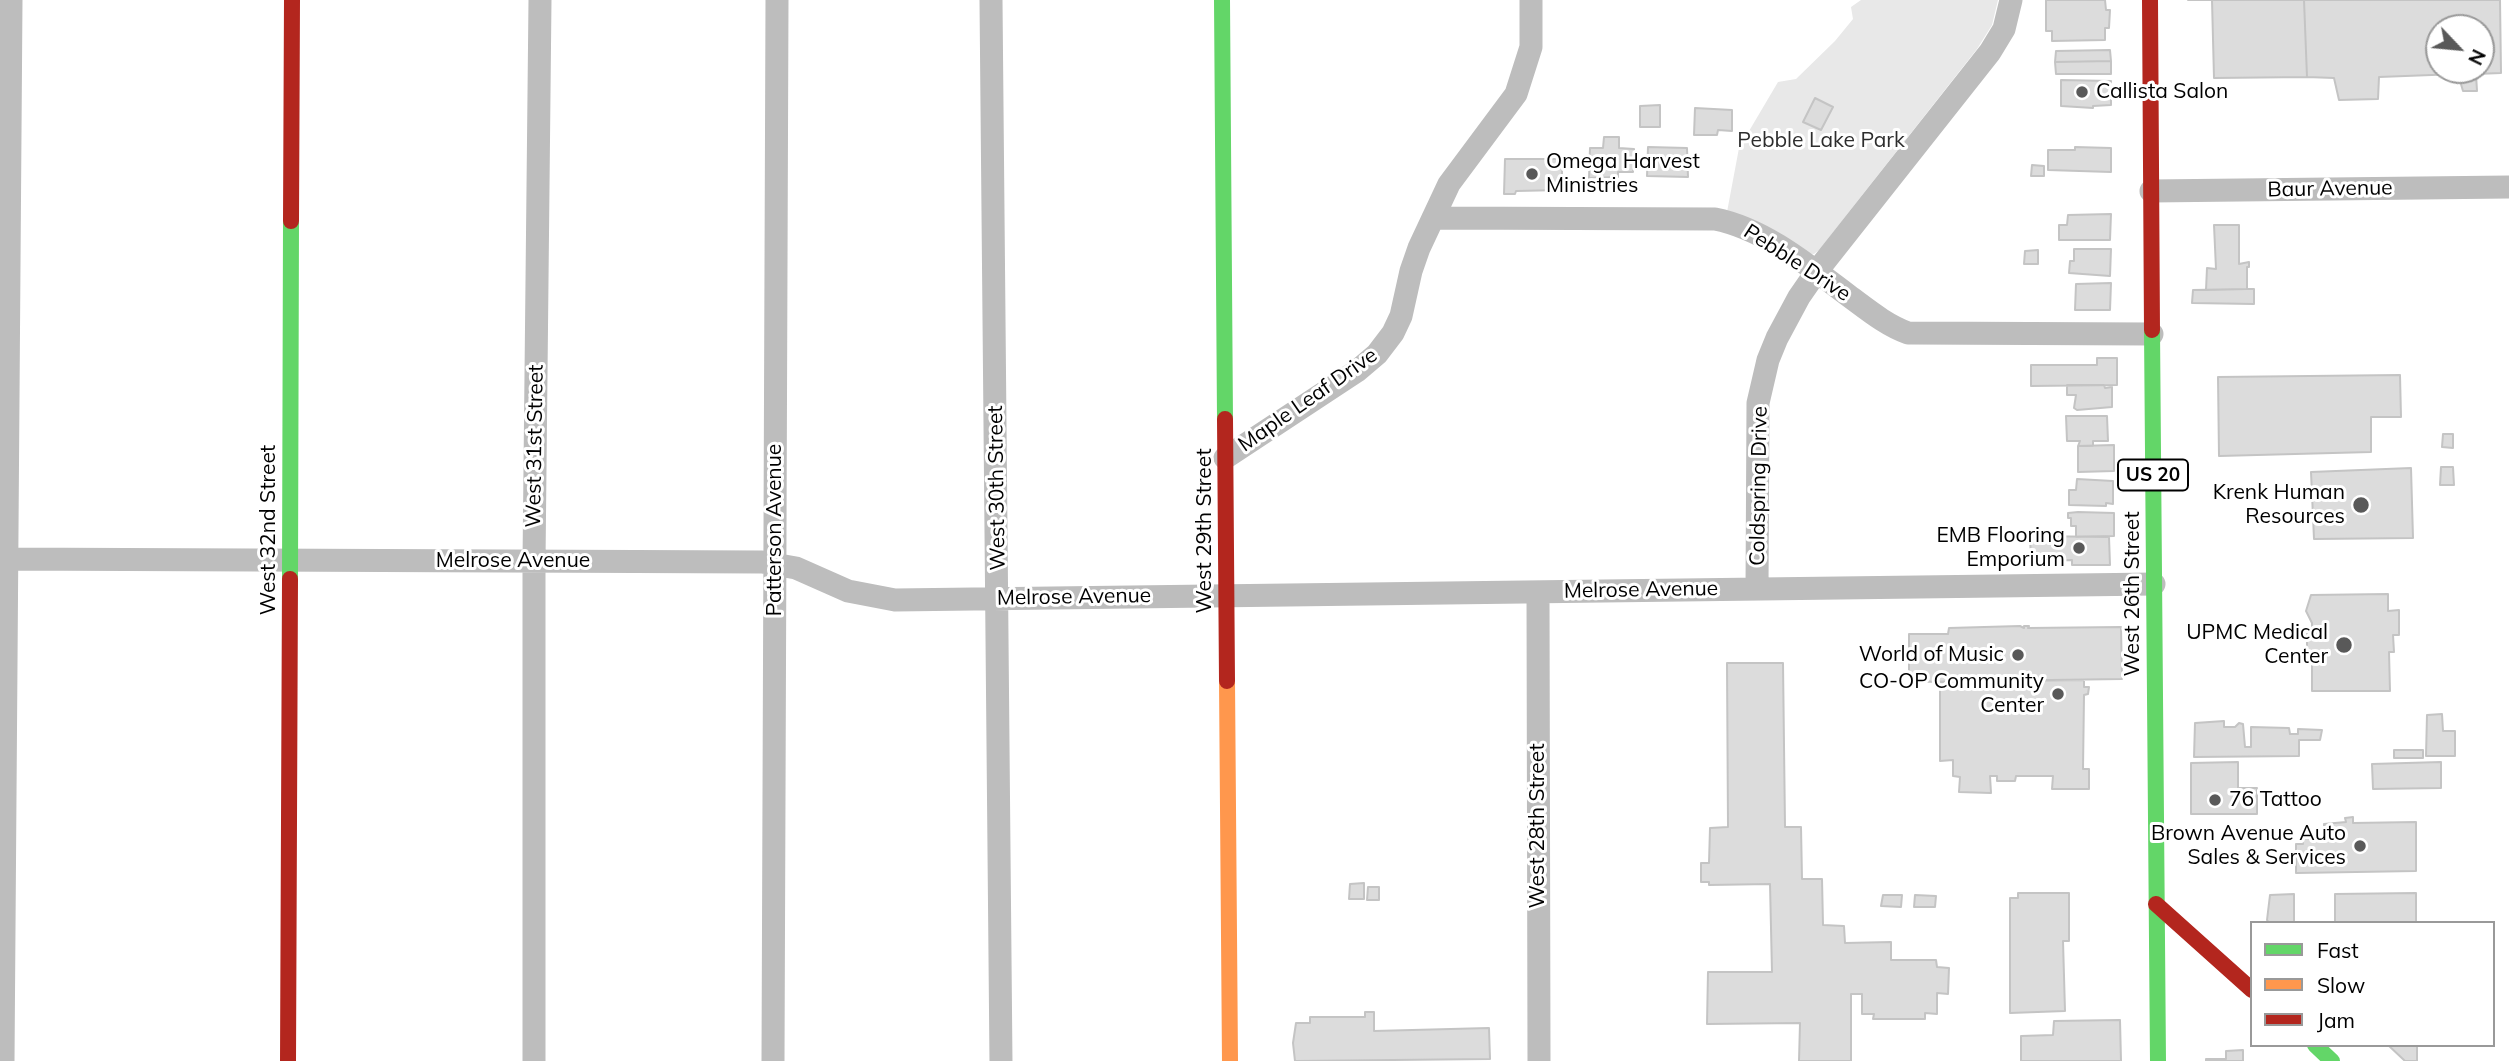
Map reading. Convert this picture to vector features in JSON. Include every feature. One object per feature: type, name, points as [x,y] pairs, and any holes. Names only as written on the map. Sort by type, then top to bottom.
[{"type":"street","points":[[3,1061],[3,559],[11,0]]},
{"type":"street","name":"West 32nd Street","points":[[288,1061],[292,0]]},
{"type":"street","name":"West 31st Street","points":[[534,1061],[534,561],[540,0]]},
{"type":"street","name":"Patterson Avenue","points":[[773,1061],[777,0]]},
{"type":"street","name":"West 30th Street","points":[[991,0],[1001,1061]]},
{"type":"street","name":"West 29th Street","points":[[1222,0],[1230,1061]]},
{"type":"street","name":"Maple Leaf Drive","points":[[1225,458],[1357,371],[1387,343],[1398,324],[1411,271],[1449,184],[1516,94],[1531,47],[1531,0]]},
{"type":"street","name":"Coldspring Drive","points":[[1758,589],[1758,403],[1768,360],[1777,338],[1792,308],[1817,271],[1990,52],[2004,29],[2011,0]]},
{"type":"street","name":"West 26th Street","points":[[2150,0],[2158,1061]]},
{"type":"street","name":"Baur Avenue","points":[[2151,191],[2509,187]]},
{"type":"street","name":"Pebble Drive","points":[[1433,218],[1715,219],[1755,233],[1817,271],[1886,323],[1908,333],[2152,334]]},
{"type":"street","name":"Melrose Avenue","points":[[3,559],[775,563],[796,568],[848,591],[879,598],[2154,584]]},
{"type":"street","name":"West 28th Street","points":[[1538,592],[1539,1061]]},
{"type":"street","points":[[2156,904],[2250,988]]},
{"type":"street","points":[[2317,1047],[2332,1061]]},
{"type":"green space","name":"Pebble Lake Park","points":[[1861,0],[1998,0],[1992,25],[1977,49],[1819,250],[1814,254],[1804,253],[1727,212],[1739,148],[1778,82],[1796,79],[1835,41],[1853,19],[1851,7]]},
{"type":"building","points":[[2046,0],[2105,0],[2106,10],[2110,10],[2105,40],[2052,41],[2052,31],[2046,31]]},
{"type":"building","points":[[2212,0],[2304,0],[2307,77],[2214,78]]},
{"type":"building","points":[[2304,0],[2500,0],[2501,73],[2495,73],[2495,14],[2425,14],[2425,75],[2379,77],[2378,99],[2339,100],[2334,78],[2307,77]]},
{"type":"building","points":[[2110,50],[2111,61],[2055,62],[2056,51]]},
{"type":"building","points":[[2111,61],[2111,74],[2056,74],[2055,62]]},
{"type":"building","points":[[2061,80],[2111,81],[2111,105],[2093,108],[2061,106]]},
{"type":"building","points":[[2461,84],[2477,84],[2477,91],[2463,91]]},
{"type":"building","points":[[1815,98],[1833,107],[1821,130],[1803,122]]},
{"type":"building","points":[[1660,105],[1660,127],[1640,127],[1640,106]]},
{"type":"building","points":[[1695,108],[1732,110],[1732,131],[1718,130],[1717,135],[1694,135]]},
{"type":"building","points":[[1604,137],[1619,137],[1619,148],[1634,149],[1633,172],[1618,172],[1618,177],[1589,178],[1590,148],[1603,148]]},
{"type":"building","points":[[1648,147],[1687,148],[1688,177],[1647,176]]},
{"type":"building","points":[[2075,147],[2111,148],[2111,172],[2048,170],[2048,150],[2075,150]]},
{"type":"building","points":[[1505,159],[1562,159],[1562,190],[1516,191],[1515,194],[1504,194]]},
{"type":"building","points":[[2032,165],[2044,166],[2044,176],[2031,176]]},
{"type":"building","points":[[2111,214],[2110,240],[2059,240],[2059,225],[2067,225],[2068,215]]},
{"type":"building","points":[[2214,225],[2239,225],[2239,264],[2249,262],[2247,289],[2206,290],[2207,268],[2216,269]]},
{"type":"building","points":[[2074,249],[2111,249],[2110,276],[2069,273],[2070,261],[2074,261]]},
{"type":"building","points":[[2038,250],[2038,264],[2024,264],[2025,251]]},
{"type":"building","points":[[2111,283],[2110,310],[2075,310],[2076,284]]},
{"type":"building","points":[[2254,289],[2254,304],[2192,303],[2193,290]]},
{"type":"building","points":[[2097,358],[2117,358],[2117,385],[2031,386],[2031,365],[2097,365]]},
{"type":"building","points":[[2400,375],[2401,417],[2371,417],[2371,452],[2219,456],[2218,377]]},
{"type":"building","points":[[2067,385],[2112,387],[2112,407],[2077,410],[2074,408],[2076,395],[2067,395]]},
{"type":"building","points":[[2066,416],[2107,416],[2108,441],[2093,441],[2093,446],[2078,446],[2080,441],[2067,441]]},
{"type":"building","points":[[2443,434],[2453,434],[2453,448],[2442,447]]},
{"type":"building","points":[[2114,445],[2114,471],[2078,472],[2078,446]]},
{"type":"building","points":[[2441,467],[2453,467],[2454,485],[2440,485]]},
{"type":"building","points":[[2411,468],[2413,538],[2314,539],[2311,472]]},
{"type":"building","points":[[2077,479],[2113,481],[2113,504],[2069,505],[2069,490],[2076,490]]},
{"type":"building","points":[[2068,513],[2114,513],[2114,536],[2076,537],[2076,526],[2071,526]]},
{"type":"building","points":[[2030,536],[2109,537],[2110,565],[2072,565],[2072,560],[2031,561]]},
{"type":"building","points":[[2388,594],[2388,611],[2399,610],[2399,635],[2393,635],[2394,652],[2389,652],[2390,691],[2312,691],[2312,655],[2307,654],[2307,634],[2312,635],[2312,623],[2306,611],[2311,595]]},
{"type":"building","points":[[2121,627],[2122,679],[1909,682],[1909,634],[1948,634],[1949,628]]},
{"type":"building","points":[[1727,663],[1783,663],[1785,827],[1801,827],[1802,879],[1822,879],[1823,925],[1844,926],[1845,943],[1891,942],[1891,960],[1936,960],[1937,967],[1949,968],[1948,994],[1937,993],[1937,1014],[1925,1013],[1925,1019],[1873,1019],[1874,1014],[1862,1014],[1862,994],[1851,994],[1851,1061],[1799,1061],[1800,1023],[1707,1024],[1708,972],[1772,972],[1770,884],[1709,885],[1709,882],[1701,882],[1701,863],[1709,863],[1710,828],[1728,827]]},
{"type":"building","points":[[2084,680],[2084,687],[2089,687],[2088,694],[2084,695],[2083,769],[2089,769],[2089,789],[2052,789],[2053,776],[2016,776],[2015,781],[1997,781],[1997,776],[1990,776],[1991,793],[1959,792],[1960,777],[1953,776],[1953,760],[1940,761],[1940,682]]},
{"type":"building","points":[[2442,714],[2443,731],[2455,731],[2455,756],[2426,756],[2427,715]]},
{"type":"building","points":[[2224,721],[2224,727],[2243,724],[2245,747],[2251,747],[2251,727],[2289,728],[2290,734],[2298,734],[2298,729],[2322,730],[2320,740],[2299,740],[2299,756],[2194,757],[2195,723]]},
{"type":"building","points":[[2394,750],[2423,750],[2423,758],[2394,758]]},
{"type":"building","points":[[2238,762],[2238,788],[2257,788],[2257,814],[2191,814],[2191,763]]},
{"type":"building","points":[[2441,762],[2441,788],[2373,789],[2372,764]]},
{"type":"building","points":[[2353,817],[2353,823],[2416,822],[2416,871],[2296,873],[2296,844],[2303,844],[2303,839],[2324,839],[2324,824],[2346,822],[2345,818]]},
{"type":"building","points":[[1364,883],[1364,899],[1349,899],[1350,884]]},
{"type":"building","points":[[1368,887],[1379,887],[1379,900],[1367,900]]},
{"type":"building","points":[[2018,893],[2069,893],[2069,941],[2063,941],[2065,1011],[2010,1013],[2010,898],[2018,898]]},
{"type":"building","points":[[2416,893],[2416,921],[2335,921],[2335,894]]},
{"type":"building","points":[[2294,894],[2294,921],[2268,921],[2270,895]]},
{"type":"building","points":[[1883,895],[1902,895],[1901,907],[1881,906]]},
{"type":"building","points":[[1915,895],[1936,896],[1935,907],[1914,907]]},
{"type":"building","points":[[1365,1012],[1374,1012],[1374,1031],[1489,1028],[1490,1059],[1295,1061],[1293,1043],[1296,1023],[1310,1023],[1310,1017],[1365,1017]]},
{"type":"building","points":[[2120,1020],[2121,1061],[2021,1061],[2021,1036],[2053,1035],[2054,1021]]},
{"type":"building","points":[[2390,1047],[2417,1047],[2417,1061],[2405,1061]]},
{"type":"building","points":[[2243,1050],[2243,1061],[2206,1061],[2226,1059],[2226,1051]]},
{"type":"traffic: fast","points":[[1222,0],[1225,419]]},
{"type":"traffic: fast","points":[[290,579],[291,221]]},
{"type":"traffic: fast","points":[[2152,330],[2158,1061]]},
{"type":"traffic: fast","points":[[2317,1047],[2332,1061]]},
{"type":"traffic: slow","points":[[1227,681],[1230,1061]]},
{"type":"traffic: jam","points":[[291,221],[292,0]]},
{"type":"traffic: jam","points":[[2150,0],[2152,330]]},
{"type":"traffic: jam","points":[[1225,419],[1227,681]]},
{"type":"traffic: jam","points":[[288,1061],[290,579]]},
{"type":"traffic: jam","points":[[2156,904],[2250,988]]},
{"type":"place","name":"Callista Salon","points":[[2082,92]]},
{"type":"place","name":"Omega Harvest Ministries","points":[[1532,174]]},
{"type":"place","name":"Krenk Human Resources","points":[[2361,505]]},
{"type":"place","name":"EMB Flooring Emporium","points":[[2079,548]]},
{"type":"place","name":"UPMC Medical Center","points":[[2344,645]]},
{"type":"place","name":"World of Music","points":[[2018,655]]},
{"type":"place","name":"CO-OP Community Center","points":[[2058,694]]},
{"type":"place","name":"76 Tattoo","points":[[2215,800]]},
{"type":"place","name":"Brown Avenue Auto Sales & Services","points":[[2360,846]]}]
